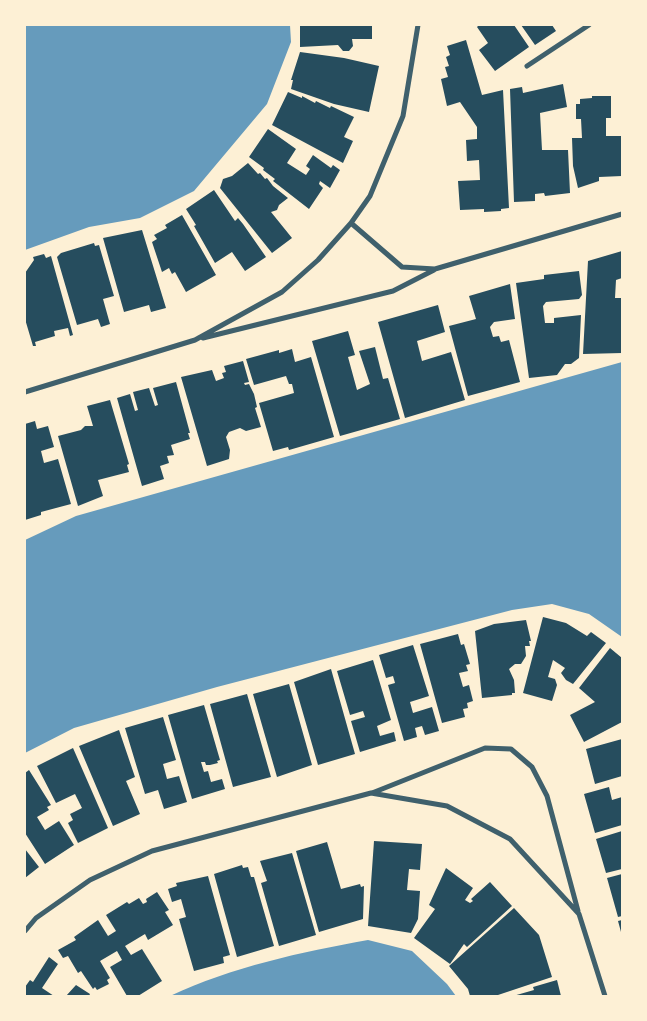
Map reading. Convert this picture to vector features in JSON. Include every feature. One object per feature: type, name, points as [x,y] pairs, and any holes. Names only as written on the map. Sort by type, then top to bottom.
[{"type":"street","points":[[195,340],[282,292],[318,260],[351,223],[370,196],[402,116],[418,25]]},
{"type":"street","points":[[528,66],[589,25]]},
{"type":"street","points":[[25,392],[195,340],[393,291],[434,269],[622,214]]},
{"type":"street","points":[[351,223],[402,267],[434,269]]},
{"type":"street","points":[[25,930],[36,918],[90,880],[152,851],[371,793],[485,748],[511,749],[532,767],[547,796],[579,914],[605,996]]},
{"type":"street","points":[[371,793],[447,806],[510,839],[579,914]]},
{"type":"water","points":[[25,25],[290,25],[291,42],[267,104],[194,191],[140,218],[89,227],[25,250]]},
{"type":"water","points":[[622,362],[622,637],[589,614],[552,604],[512,610],[217,687],[74,728],[25,753],[25,540],[76,516]]},
{"type":"water","points":[[368,940],[412,951],[447,984],[456,996],[170,996],[242,969]]},
{"type":"building","points":[[300,25],[372,25],[372,39],[352,39],[353,46],[349,51],[343,51],[338,45],[300,47]]},
{"type":"building","points":[[479,25],[514,25],[529,47],[495,71],[479,50],[488,43],[477,27]]},
{"type":"building","points":[[521,25],[552,25],[556,31],[535,45]]},
{"type":"building","points":[[466,40],[482,95],[503,90],[509,208],[501,209],[501,211],[484,212],[484,209],[460,210],[458,181],[480,180],[479,160],[467,161],[466,140],[477,139],[477,127],[460,102],[447,106],[441,79],[448,77],[445,67],[449,66],[446,57],[450,55],[447,46]]},
{"type":"building","points":[[300,52],[344,58],[379,66],[369,112],[334,104],[291,89],[293,80],[291,80]]},
{"type":"building","points":[[563,84],[567,107],[540,113],[542,150],[568,150],[570,193],[545,196],[544,193],[535,194],[535,201],[514,202],[510,89],[522,87],[523,93]]},
{"type":"building","points":[[288,92],[302,98],[302,96],[315,103],[316,101],[330,108],[331,106],[354,117],[344,137],[353,141],[343,163],[272,125]]},
{"type":"building","points":[[592,96],[611,96],[611,118],[606,118],[606,136],[622,136],[622,176],[599,177],[599,181],[578,188],[573,166],[572,138],[582,138],[581,119],[576,119],[576,104],[580,104],[580,99],[592,98]]},
{"type":"building","points":[[268,129],[296,149],[287,163],[306,175],[310,169],[306,166],[313,155],[331,168],[333,165],[340,170],[330,188],[320,181],[319,184],[323,188],[309,209],[273,181],[275,179],[249,157]]},
{"type":"building","points":[[248,163],[258,174],[260,173],[265,179],[267,178],[273,186],[288,198],[279,205],[277,210],[271,212],[292,238],[272,253],[220,188],[223,179],[232,176]]},
{"type":"building","points":[[214,190],[235,221],[238,218],[266,257],[245,271],[232,252],[215,263],[186,209]]},
{"type":"building","points":[[182,215],[216,275],[186,292],[175,272],[172,274],[169,268],[162,272],[152,242],[157,239],[154,235],[167,228],[165,225]]},
{"type":"building","points":[[142,230],[166,308],[151,312],[149,305],[124,312],[103,238]]},
{"type":"building","points":[[94,243],[95,246],[99,245],[114,296],[103,299],[110,324],[101,327],[98,319],[77,325],[57,257],[61,253]]},
{"type":"building","points":[[622,251],[622,278],[616,280],[615,298],[622,298],[622,353],[583,354],[588,261]]},
{"type":"building","points":[[44,254],[46,258],[51,256],[73,335],[70,336],[68,328],[54,331],[55,336],[35,342],[36,346],[33,346],[25,319],[25,273],[34,260],[33,257]]},
{"type":"building","points":[[579,271],[582,295],[579,299],[546,302],[543,306],[545,323],[554,323],[554,318],[581,315],[579,358],[571,364],[565,364],[557,375],[529,378],[516,283],[544,279],[544,275]]},
{"type":"building","points":[[510,284],[515,319],[494,322],[490,327],[493,337],[499,336],[501,342],[509,340],[520,382],[468,396],[449,326],[476,319],[469,296]]},
{"type":"building","points":[[438,305],[445,332],[417,341],[422,361],[451,352],[465,400],[405,418],[378,322]]},
{"type":"building","points":[[348,331],[355,355],[348,357],[357,390],[370,384],[359,351],[375,347],[383,379],[388,378],[400,419],[340,436],[312,341]]},
{"type":"building","points":[[292,349],[295,362],[311,357],[334,437],[289,450],[288,447],[273,451],[259,403],[294,393],[292,384],[289,384],[286,376],[254,385],[246,359],[279,350],[279,353]]},
{"type":"building","points":[[243,361],[249,382],[244,383],[245,385],[249,384],[254,394],[257,407],[255,408],[261,427],[246,431],[240,428],[229,432],[226,437],[230,450],[229,459],[207,466],[181,377],[212,370],[216,381],[224,378],[222,373],[226,372],[224,366]]},
{"type":"building","points":[[176,382],[190,439],[171,445],[174,455],[167,456],[169,463],[160,466],[164,479],[142,486],[117,398],[130,394],[135,411],[138,410],[133,392],[149,388],[155,406],[158,405],[153,388]]},
{"type":"building","points":[[110,400],[129,464],[127,465],[129,472],[98,480],[103,496],[78,506],[58,436],[81,430],[85,426],[93,426],[87,406]]},
{"type":"building","points":[[35,421],[37,429],[48,426],[54,447],[41,451],[44,463],[58,459],[71,504],[41,512],[41,515],[25,520],[25,424]]},
{"type":"building","points":[[543,617],[566,623],[587,636],[591,632],[606,643],[573,684],[566,680],[561,673],[565,668],[553,660],[548,677],[555,679],[557,685],[552,701],[523,693]]},
{"type":"building","points":[[526,620],[531,641],[529,641],[530,646],[525,646],[526,656],[521,664],[515,664],[509,669],[514,680],[515,693],[512,693],[512,695],[482,698],[475,631],[494,624]]},
{"type":"building","points":[[458,634],[461,645],[464,644],[470,664],[466,665],[468,671],[459,673],[463,687],[469,685],[473,701],[467,703],[468,708],[463,709],[465,717],[442,723],[420,644]]},
{"type":"building","points":[[413,645],[429,696],[410,702],[413,713],[432,707],[439,731],[425,735],[422,726],[415,728],[417,737],[404,741],[388,685],[395,683],[393,676],[386,678],[379,655]]},
{"type":"building","points":[[610,648],[622,658],[622,722],[584,742],[570,715],[595,702],[579,688]]},
{"type":"building","points":[[373,660],[391,720],[377,726],[380,736],[394,732],[396,741],[360,752],[351,721],[365,717],[363,711],[350,715],[337,671]]},
{"type":"building","points":[[331,669],[355,754],[318,765],[294,682]]},
{"type":"building","points":[[289,684],[312,765],[277,777],[253,694]]},
{"type":"building","points":[[247,694],[271,777],[233,787],[210,704]]},
{"type":"building","points":[[204,705],[220,760],[217,761],[218,763],[210,765],[201,762],[204,772],[208,771],[211,782],[222,779],[225,789],[192,799],[168,715]]},
{"type":"building","points":[[163,717],[176,760],[163,764],[167,779],[179,776],[187,802],[164,809],[158,790],[145,794],[125,728]]},
{"type":"building","points":[[119,730],[135,777],[126,781],[140,814],[113,826],[79,746]]},
{"type":"building","points":[[622,739],[622,776],[595,784],[586,749]]},
{"type":"building","points":[[73,748],[108,828],[78,843],[68,823],[73,820],[70,814],[82,808],[75,794],[56,803],[37,766]]},
{"type":"building","points":[[29,770],[51,805],[47,807],[49,810],[37,817],[45,830],[59,821],[74,845],[45,864],[25,833],[25,773]]},
{"type":"building","points":[[609,787],[612,800],[622,797],[622,825],[595,833],[584,794]]},
{"type":"building","points":[[622,831],[622,869],[606,873],[596,839]]},
{"type":"building","points":[[374,841],[422,844],[420,870],[409,869],[407,890],[420,891],[418,919],[411,933],[368,926]]},
{"type":"building","points":[[327,842],[341,889],[360,884],[361,887],[364,886],[363,919],[319,932],[296,851]]},
{"type":"building","points":[[25,849],[39,867],[25,878]]},
{"type":"building","points":[[292,853],[316,935],[279,946],[261,883],[267,881],[260,861]]},
{"type":"building","points":[[242,865],[243,868],[248,867],[251,877],[254,877],[274,946],[237,957],[214,874]]},
{"type":"building","points":[[446,868],[473,888],[465,900],[470,903],[473,901],[471,899],[490,882],[512,906],[467,947],[464,944],[450,964],[414,938],[435,909],[429,905]]},
{"type":"building","points":[[622,874],[622,916],[618,917],[607,878]]},
{"type":"building","points":[[208,876],[230,955],[223,957],[224,963],[194,971],[179,919],[186,917],[181,899],[172,902],[168,889],[177,886],[176,883]]},
{"type":"building","points":[[157,892],[169,910],[165,912],[173,925],[148,940],[145,934],[125,946],[131,955],[142,949],[162,981],[138,996],[127,996],[110,967],[122,960],[117,951],[100,961],[110,978],[107,980],[109,984],[97,990],[95,987],[93,989],[81,971],[78,973],[68,956],[63,958],[58,950],[76,940],[74,937],[98,920],[108,936],[116,931],[106,915],[127,902],[129,904],[139,898],[143,904],[147,902],[146,899]]},
{"type":"building","points":[[514,908],[539,935],[552,977],[495,996],[470,996],[468,989],[449,966]]},
{"type":"building","points":[[622,920],[622,932],[621,932],[618,921]]},
{"type":"building","points":[[49,957],[58,964],[42,988],[54,996],[25,996],[25,987],[30,980],[33,982]]},
{"type":"building","points":[[557,980],[561,996],[513,996],[534,990],[533,987]]},
{"type":"building","points":[[76,985],[90,994],[89,996],[66,996]]}]
